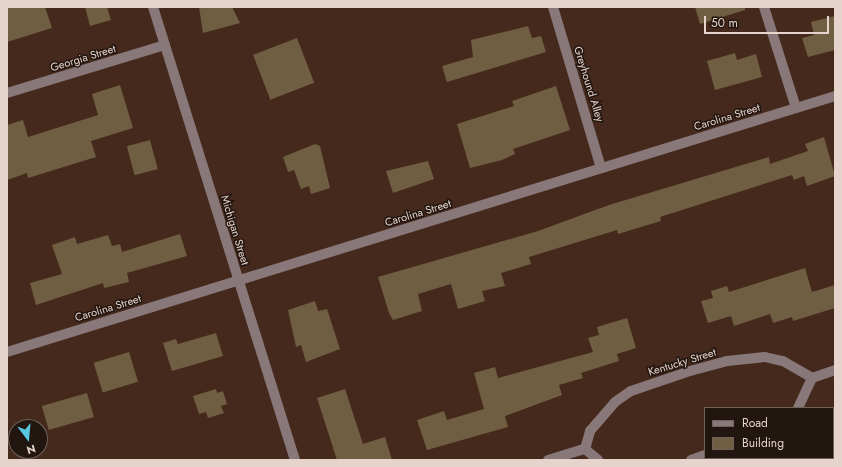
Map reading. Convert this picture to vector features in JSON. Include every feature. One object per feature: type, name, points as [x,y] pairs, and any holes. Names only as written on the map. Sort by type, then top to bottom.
[{"type":"street","name":"Michigan Street","points":[[153,7],[295,460]]},
{"type":"street","name":"Greyhound Alley","points":[[553,7],[601,168]]},
{"type":"street","points":[[764,7],[796,108]]},
{"type":"street","name":"Georgia Street","points":[[7,93],[165,45]]},
{"type":"street","name":"Carolina Street","points":[[7,352],[835,96]]},
{"type":"street","name":"Kentucky Street","points":[[585,449],[590,431],[615,402],[631,391],[690,372],[727,361],[766,357],[783,361],[812,378]]},
{"type":"street","points":[[798,407],[812,378],[835,370]]},
{"type":"street","points":[[548,460],[585,449],[598,460]]},
{"type":"street","points":[[691,460],[704,455]]},
{"type":"building","points":[[7,7],[45,7],[52,28],[7,42]]},
{"type":"building","points":[[85,7],[107,7],[111,20],[90,26]]},
{"type":"building","points":[[199,7],[232,7],[240,23],[203,33]]},
{"type":"building","points":[[695,7],[745,7],[745,10],[700,24]]},
{"type":"building","points":[[835,16],[835,50],[808,57],[802,38],[814,35],[811,22]]},
{"type":"building","points":[[528,26],[532,38],[541,36],[546,52],[447,82],[442,66],[473,57],[471,40]]},
{"type":"building","points":[[297,38],[314,83],[270,100],[253,55]]},
{"type":"building","points":[[735,53],[737,60],[756,54],[762,77],[715,90],[707,61]]},
{"type":"building","points":[[120,85],[133,128],[91,141],[96,157],[28,178],[27,173],[7,180],[7,125],[23,120],[28,137],[98,115],[92,94]]},
{"type":"building","points":[[556,86],[570,130],[513,149],[515,154],[502,160],[470,168],[457,124],[514,106],[512,101]]},
{"type":"building","points":[[824,137],[835,176],[807,186],[804,176],[794,180],[792,175],[660,217],[661,221],[618,234],[617,230],[529,257],[531,264],[501,273],[505,286],[482,291],[485,301],[458,309],[451,284],[418,294],[422,311],[393,320],[389,313],[378,277],[538,231],[609,205],[769,157],[770,164],[808,151],[805,144]]},
{"type":"building","points":[[150,140],[158,169],[135,175],[127,146]]},
{"type":"building","points":[[315,144],[320,146],[330,188],[311,194],[309,186],[301,189],[294,170],[288,172],[283,157]]},
{"type":"building","points":[[428,161],[434,179],[393,193],[386,171]]},
{"type":"building","points":[[180,234],[187,256],[127,273],[129,282],[104,288],[103,283],[36,305],[30,283],[62,274],[52,245],[75,237],[77,244],[108,235],[112,246],[120,244],[122,252]]},
{"type":"building","points":[[805,268],[812,292],[835,285],[835,308],[793,321],[792,317],[773,323],[770,314],[734,326],[731,316],[708,323],[701,301],[713,298],[711,291],[727,286],[729,292]]},
{"type":"building","points":[[315,301],[318,311],[327,309],[340,349],[306,362],[301,345],[296,347],[288,310]]},
{"type":"building","points":[[627,318],[636,348],[617,354],[619,361],[581,373],[583,378],[559,385],[562,395],[505,416],[508,427],[427,450],[417,420],[444,411],[447,420],[484,409],[474,373],[495,367],[498,378],[593,352],[588,338],[599,335],[597,327]]},
{"type":"building","points":[[216,333],[223,356],[172,371],[163,343],[176,339],[178,344]]},
{"type":"building","points":[[129,352],[138,382],[103,392],[94,363]]},
{"type":"building","points":[[216,389],[217,393],[223,391],[227,404],[221,406],[224,413],[208,418],[206,412],[199,414],[193,396]]},
{"type":"building","points":[[345,389],[363,444],[385,437],[392,460],[337,460],[317,398]]},
{"type":"building","points":[[87,393],[94,417],[49,430],[48,419],[46,419],[42,406]]}]
